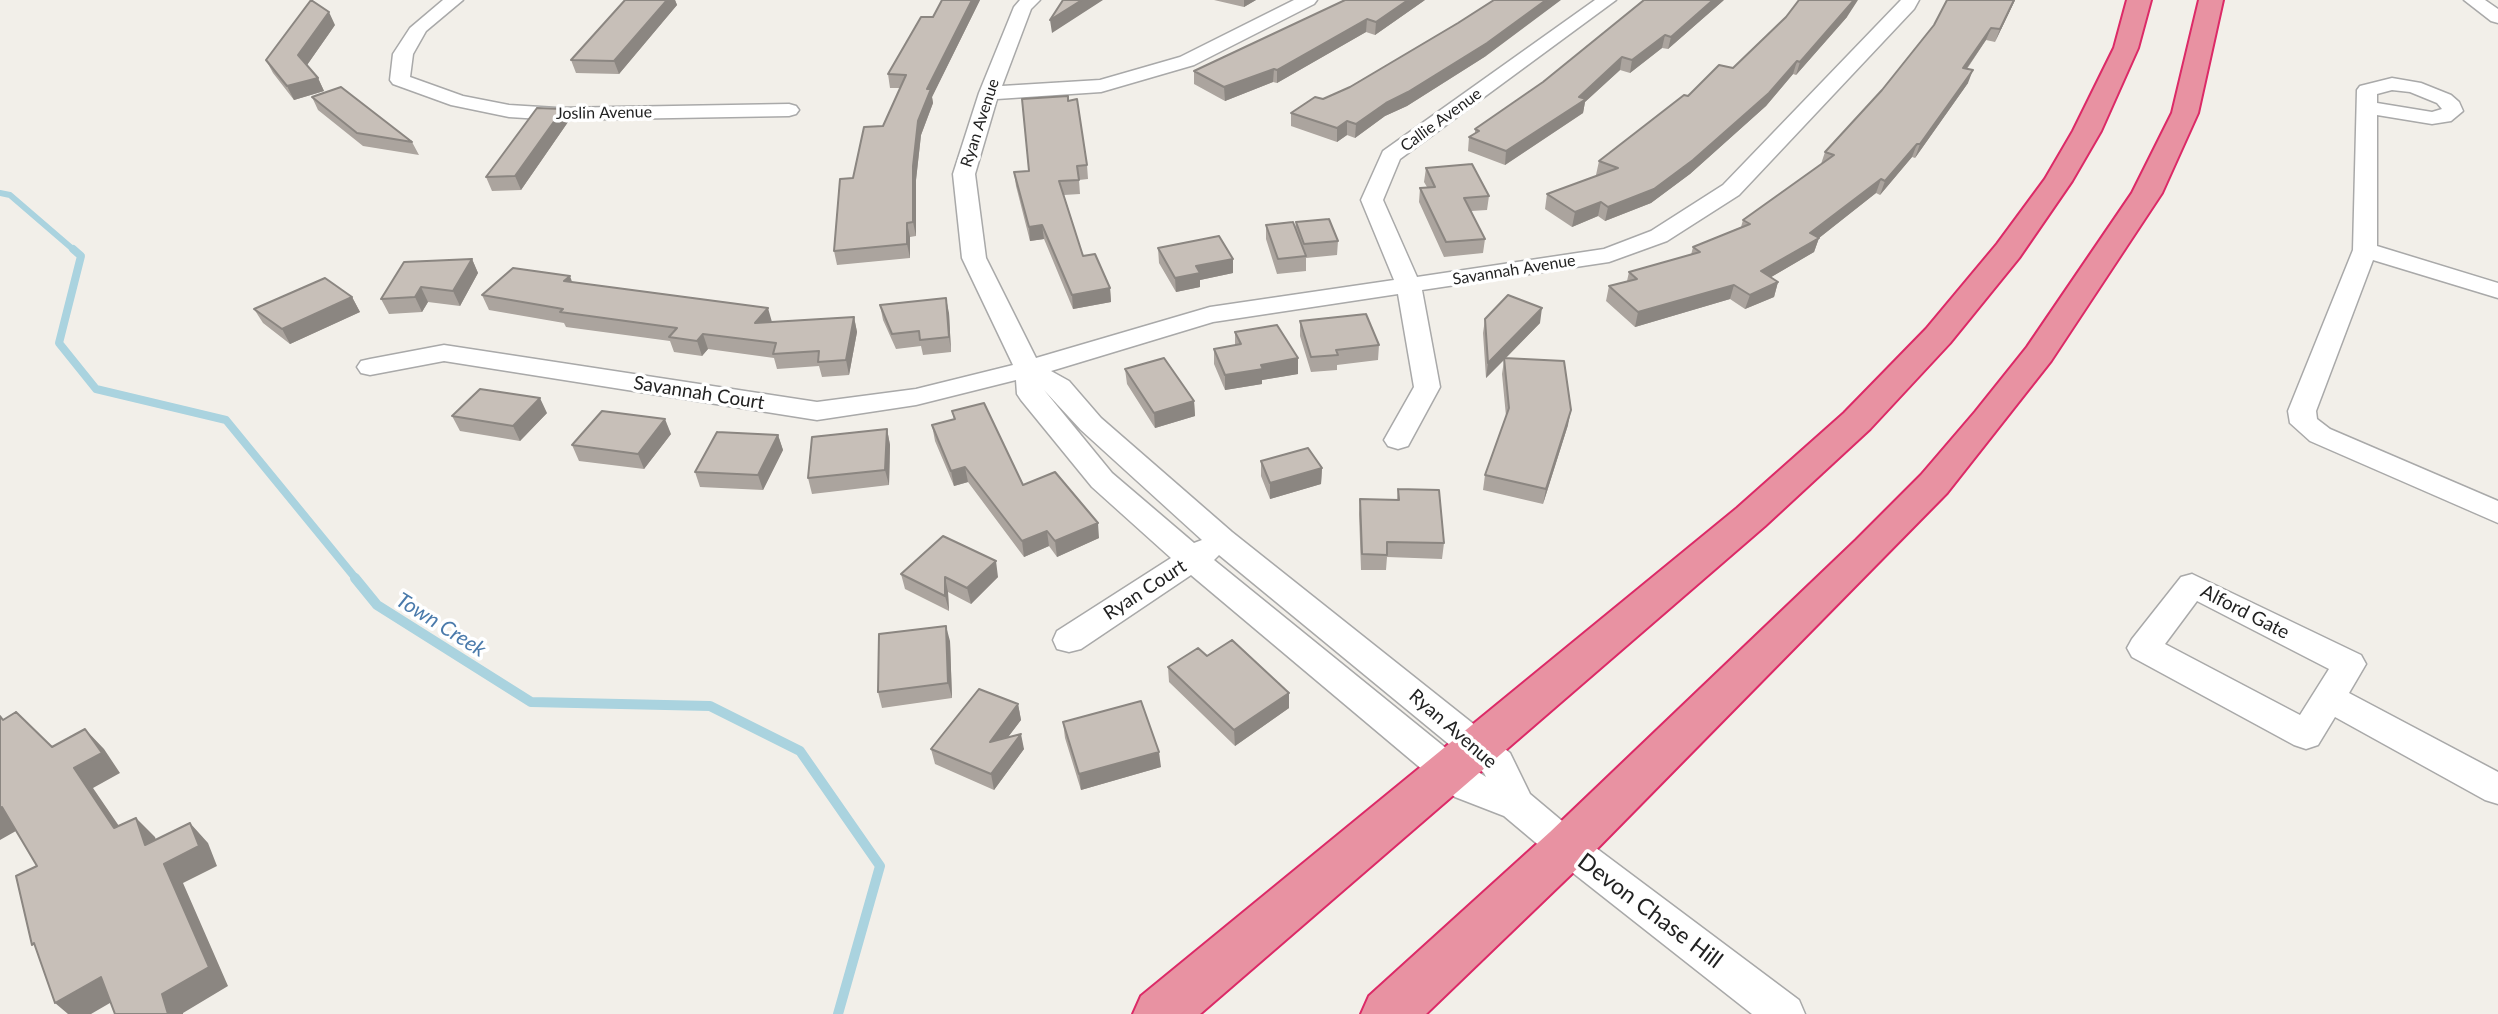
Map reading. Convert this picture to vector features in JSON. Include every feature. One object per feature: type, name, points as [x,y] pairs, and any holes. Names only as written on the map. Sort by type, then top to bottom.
[{"type":"highway","points":[[1160,1014],[1751,517],[1857,421],[1938,336],[2008,251],[2058,181],[2087,131],[2126,48],[2139,0]]},
{"type":"highway","points":[[1388,1014],[1567,847],[1934,484],[2039,354],[2147,193],[2185,113],[2211,0]]},
{"type":"street","name":"Joslin Avenue","points":[[454,0],[419,28],[403,54],[400,80],[458,100],[509,111],[556,114],[789,110]]},
{"type":"street","name":"Ryan Avenue","points":[[1031,0],[1023,8],[989,93],[964,174],[974,258],[1028,369],[1031,394],[1102,480],[1192,559],[1464,760]]},
{"type":"street","points":[[989,93],[1101,86],[1187,61],[1308,0]]},
{"type":"street","name":"Callie Avenue","points":[[1398,440],[1427,387],[1409,286],[1372,200],[1391,156],[1607,0]]},
{"type":"street","name":"Savannah Avenue","points":[[1028,369],[1210,315],[1609,255],[1659,236],[1731,190],[1910,0]]},
{"type":"street","points":[[2473,0],[2498,17]]},
{"type":"street","points":[[2367,107],[2365,250],[2302,411],[2304,423],[2320,435],[2498,513]]},
{"type":"street","points":[[2365,250],[2498,291]]},
{"type":"street","name":"Savannah Court","points":[[370,367],[444,353],[817,411],[916,397],[1028,369]]},
{"type":"street","name":"Ryan Avenue","points":[[1028,369],[1059,387],[1091,424],[1464,760],[1468,786],[1517,806]]},
{"type":"street","name":"Ryan Court","points":[[1069,640],[1221,540]]},
{"type":"street","name":"Alford Gate","points":[[2192,585],[2349,664],[2329,698],[2306,735],[2144,648],[2192,585]]},
{"type":"street","points":[[2329,698],[2498,789]]},
{"type":"street","name":"Devon Chase Hill","points":[[1517,806],[1784,1014]]},
{"type":"building","points":[[311,0],[329,12],[298,55],[318,78],[287,86],[266,60]]},
{"type":"building","points":[[625,0],[667,0],[614,61],[571,60]]},
{"type":"building","points":[[942,0],[972,0],[927,89],[931,89],[918,121],[913,166],[913,222],[907,223],[907,244],[834,251],[840,179],[853,178],[864,127],[883,126],[906,75],[888,74],[921,17],[933,17]]},
{"type":"building","points":[[1063,0],[1082,0],[1050,20]]},
{"type":"building","points":[[1345,0],[1408,0],[1376,22],[1367,19],[1277,70],[1224,87],[1194,71]]},
{"type":"building","points":[[1494,0],[1546,0],[1487,43],[1356,124],[1347,121],[1337,128],[1291,113],[1315,97],[1323,99],[1350,87]]},
{"type":"building","points":[[1644,0],[1713,0],[1671,37],[1665,35],[1632,60],[1622,57],[1579,97],[1586,99],[1506,151],[1469,137],[1479,131],[1475,129],[1543,82]]},
{"type":"building","points":[[1799,0],[1854,0],[1769,93],[1693,160],[1654,189],[1608,207],[1601,202],[1575,212],[1547,194],[1618,168],[1599,161],[1684,95],[1688,96],[1719,65],[1733,68],[1786,17]]},
{"type":"building","points":[[1947,0],[2014,0],[2000,29],[1991,28],[1963,68],[1973,70],[1920,144],[1917,144],[1885,181],[1881,179],[1810,233],[1819,238],[1761,271],[1778,282],[1750,295],[1734,285],[1638,312],[1609,286],[1637,279],[1629,272],[1700,252],[1693,247],[1750,224],[1743,220],[1834,155],[1825,152],[1882,90],[1934,25]]},
{"type":"building","points":[[341,87],[412,142],[357,133],[312,97]]},
{"type":"building","points":[[1068,96],[1068,101],[1077,99],[1087,165],[1077,166],[1079,180],[1059,181],[1083,256],[1095,254],[1110,288],[1072,295],[1042,225],[1029,227],[1014,172],[1029,171],[1022,99]]},
{"type":"building","points":[[537,108],[563,109],[515,176],[486,177]]},
{"type":"building","points":[[1472,164],[1489,196],[1464,198],[1485,239],[1446,242],[1420,188],[1435,187],[1426,168]]},
{"type":"building","points":[[1329,219],[1338,241],[1304,244],[1296,222]]},
{"type":"building","points":[[1293,222],[1306,256],[1278,259],[1266,225]]},
{"type":"building","points":[[1219,236],[1233,259],[1196,266],[1200,273],[1175,278],[1158,248]]},
{"type":"building","points":[[472,259],[453,291],[421,287],[415,297],[381,299],[404,262]]},
{"type":"building","points":[[513,268],[570,276],[564,281],[768,308],[755,323],[854,317],[846,360],[818,362],[819,351],[773,354],[776,343],[703,334],[697,341],[669,337],[677,328],[560,312],[563,309],[482,295]]},
{"type":"building","points":[[325,278],[352,297],[282,329],[254,309]]},
{"type":"building","points":[[1508,295],[1542,308],[1488,363],[1485,319]]},
{"type":"building","points":[[946,298],[949,337],[920,340],[919,331],[892,334],[880,305]]},
{"type":"building","points":[[1366,314],[1379,345],[1336,350],[1338,355],[1311,357],[1300,321]]},
{"type":"building","points":[[1277,325],[1298,358],[1261,365],[1263,369],[1225,375],[1214,349],[1241,344],[1235,332]]},
{"type":"building","points":[[1164,358],[1194,401],[1154,413],[1125,369]]},
{"type":"building","points":[[1504,358],[1564,361],[1571,410],[1546,489],[1485,475],[1509,408]]},
{"type":"building","points":[[480,389],[540,398],[513,426],[452,416]]},
{"type":"building","points":[[984,403],[1023,485],[1055,472],[1098,523],[1055,541],[1047,531],[1022,541],[965,467],[951,471],[932,425],[955,419],[952,411]]},
{"type":"building","points":[[602,411],[665,419],[638,454],[572,445]]},
{"type":"building","points":[[887,429],[885,470],[808,478],[812,437]]},
{"type":"building","points":[[717,432],[778,435],[758,475],[695,472]]},
{"type":"building","points":[[1308,448],[1322,468],[1270,483],[1261,461]]},
{"type":"building","points":[[1398,489],[1439,490],[1444,543],[1387,542],[1387,555],[1362,554],[1360,499],[1399,500]]},
{"type":"building","points":[[943,536],[996,561],[967,588],[945,577],[945,596],[901,574]]},
{"type":"building","points":[[946,626],[948,683],[878,692],[879,634]]},
{"type":"building","points":[[1232,640],[1289,693],[1234,730],[1168,667],[1198,648],[1207,656]]},
{"type":"building","points":[[979,689],[1018,704],[990,742],[1021,734],[991,774],[931,749]]},
{"type":"building","points":[[1141,701],[1159,752],[1079,774],[1063,722]]},
{"type":"building","points":[[16,712],[52,747],[85,729],[102,753],[74,768],[114,828],[136,818],[145,845],[190,823],[199,846],[164,864],[209,967],[162,994],[168,1014],[115,1014],[101,977],[55,1003],[34,943],[32,945],[16,876],[37,866],[2,807],[0,808],[0,716],[3,720]]},
{"type":"waterway","name":"Town Creek","points":[[0,193],[10,195],[75,251]]},
{"type":"waterway","name":"Town Creek","points":[[73,249],[81,256],[59,343],[96,389],[226,420],[357,580]]},
{"type":"waterway","name":"Town Creek","points":[[355,578],[377,605],[531,702],[710,706],[800,751],[880,866],[838,1014]]}]
